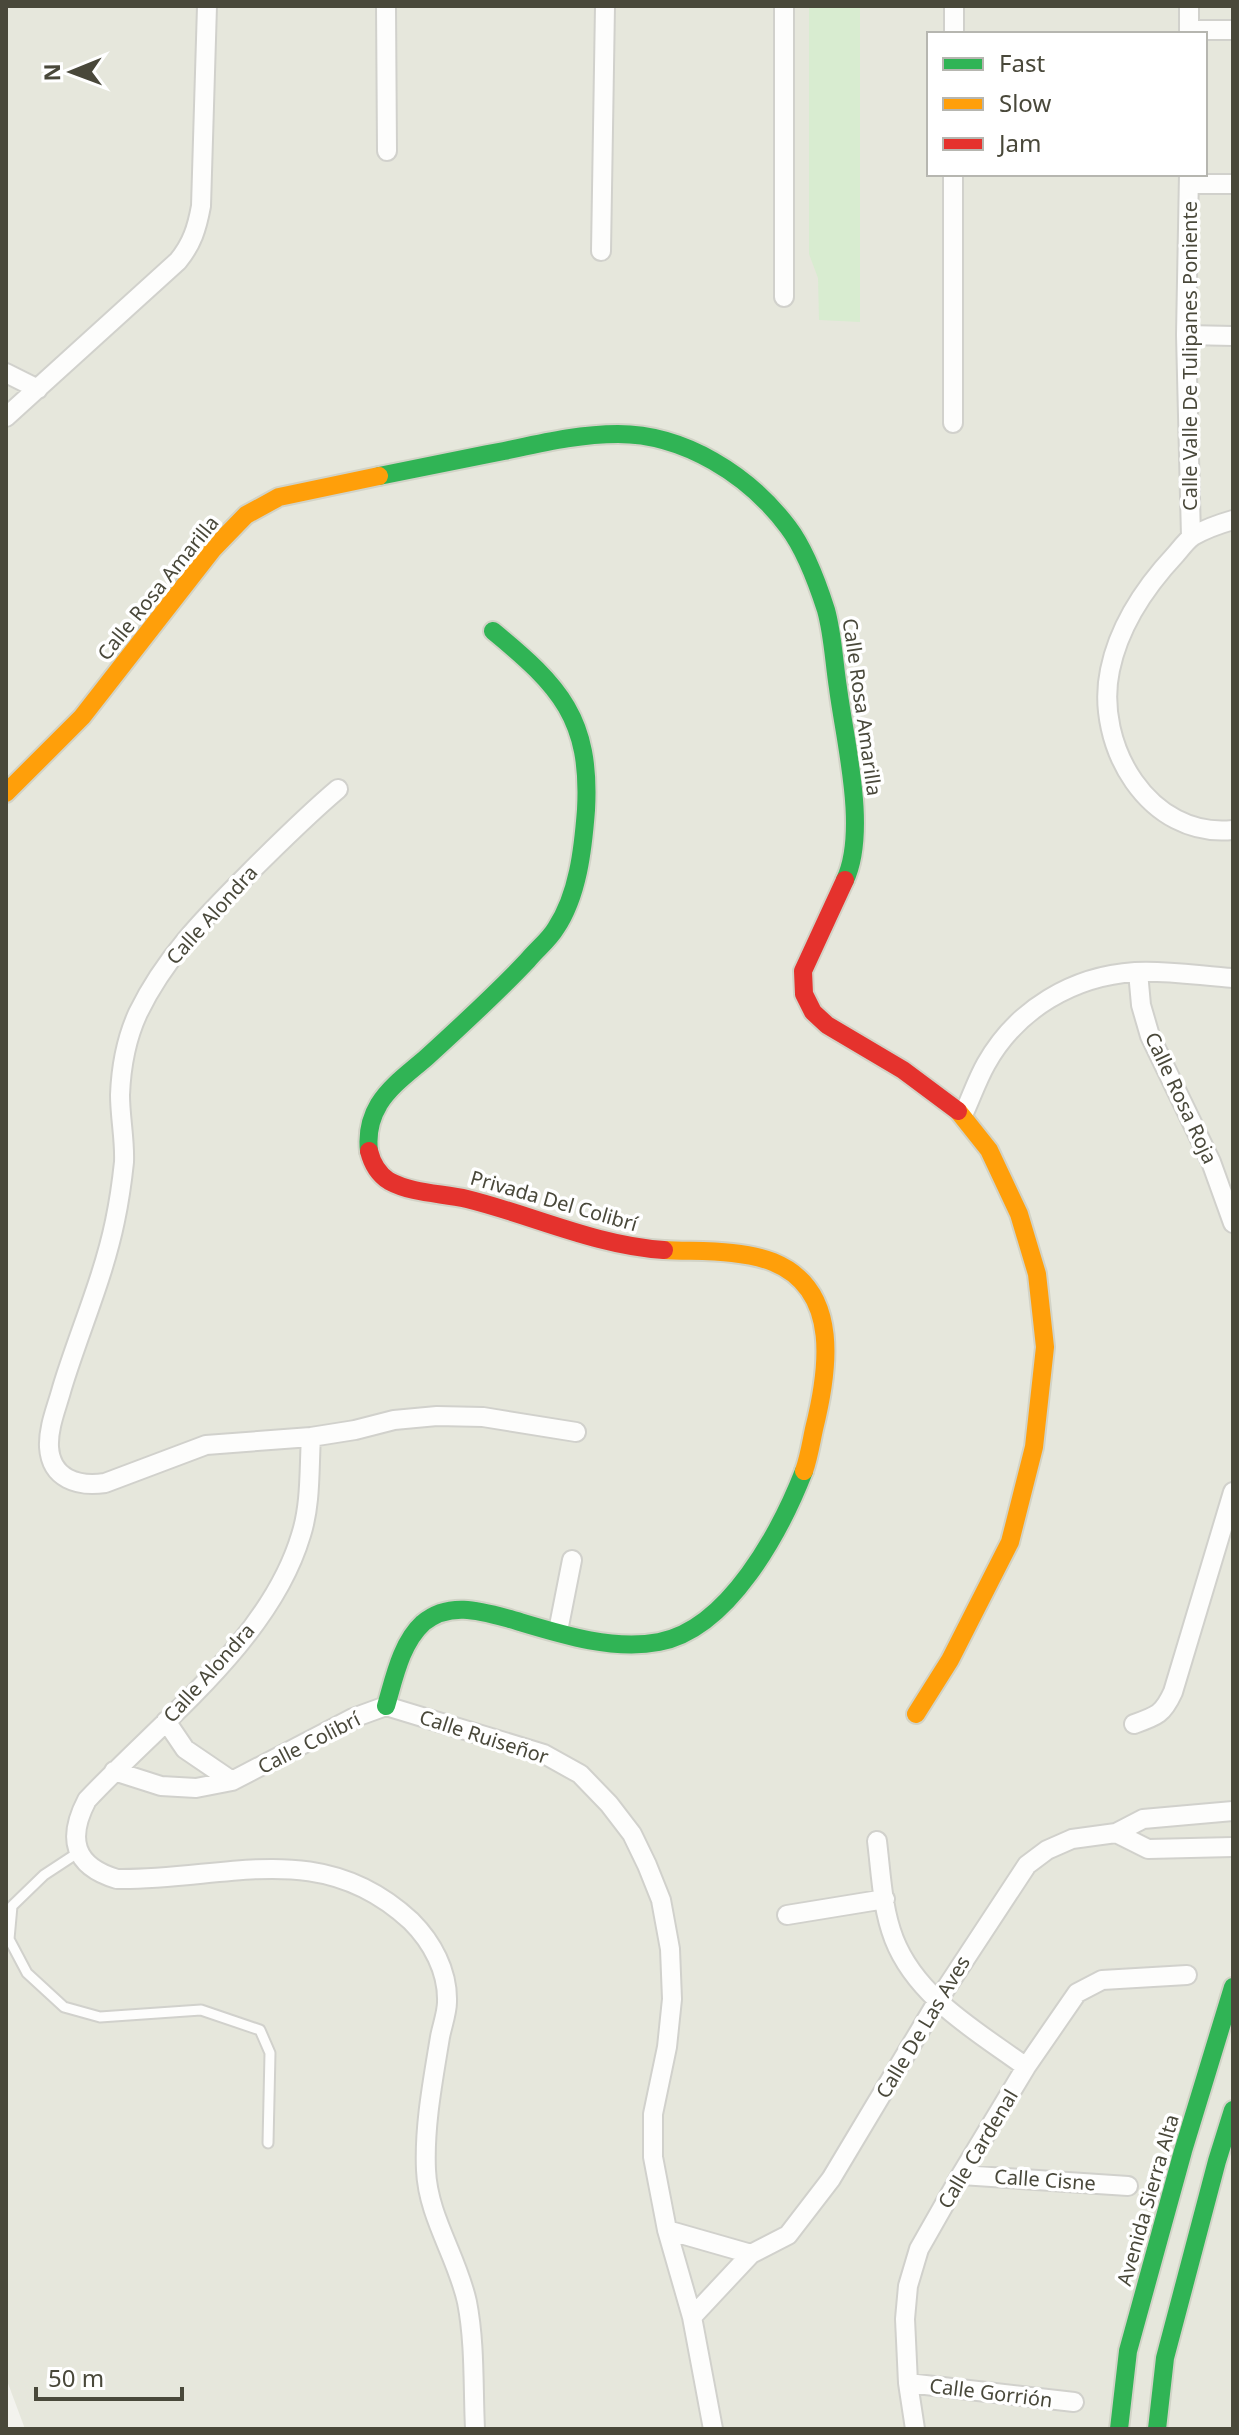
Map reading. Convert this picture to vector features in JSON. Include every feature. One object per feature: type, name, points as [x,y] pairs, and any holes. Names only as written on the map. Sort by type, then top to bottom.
[{"type":"street","points":[[6,417],[178,261],[192,239],[201,206],[207,6]]},
{"type":"street","points":[[386,6],[387,151]]},
{"type":"street","points":[[601,251],[605,6]]},
{"type":"street","points":[[784,6],[784,297]]},
{"type":"street","points":[[954,6],[954,32]]},
{"type":"street","points":[[1189,6],[1189,32],[1233,30]]},
{"type":"street","points":[[953,176],[953,423]]},
{"type":"street","points":[[1189,179],[1233,184]]},
{"type":"street","name":"Calle Valle De Tulipanes Poniente","points":[[1189,179],[1186,335],[1191,537]]},
{"type":"street","points":[[1186,335],[1233,336]]},
{"type":"street","points":[[6,373],[38,389]]},
{"type":"street","name":"Calle Rosa Amarilla","points":[[6,793],[82,717],[213,549],[246,515],[279,497],[570,437],[620,434],[661,439],[692,450],[731,472],[764,500],[790,529],[814,577],[827,613],[857,824],[849,872],[803,971],[804,994],[813,1012],[827,1025],[903,1070],[963,1115],[989,1150],[1019,1214],[1037,1274],[1045,1347],[1034,1447],[1010,1542],[950,1660],[916,1714]]},
{"type":"street","name":"Calle Valle De Tulipanes Poniente","points":[[1233,520],[1191,537],[1155,576],[1120,634],[1109,672],[1114,742],[1129,774],[1149,801],[1173,819],[1193,827],[1233,830]]},
{"type":"street","name":"Privada Del Colibrí","points":[[386,1706],[403,1653],[416,1630],[436,1613],[453,1607],[474,1609],[603,1643],[629,1645],[660,1642],[686,1634],[710,1617],[731,1596],[779,1527],[804,1474],[826,1383],[823,1323],[815,1300],[799,1279],[785,1268],[749,1256],[640,1248],[608,1241],[449,1195],[395,1184],[373,1166],[368,1150],[368,1129],[374,1111],[385,1095],[510,978],[556,928],[572,891],[587,804],[581,731],[561,694],[532,663],[493,631]]},
{"type":"street","name":"Calle Alondra","points":[[79,1852],[76,1833],[78,1817],[87,1800],[241,1642],[272,1599],[288,1568],[307,1509],[311,1437],[206,1445],[105,1483],[89,1485],[61,1476],[52,1464],[49,1446],[51,1425],[105,1264],[116,1219],[124,1160],[120,1095],[125,1053],[137,1015],[161,972],[197,925],[306,816],[338,789]]},
{"type":"street","points":[[963,1115],[986,1064],[1009,1031],[1034,1008],[1063,990],[1098,976],[1138,972],[1233,978]]},
{"type":"street","name":"Calle Rosa Roja","points":[[1138,972],[1141,1005],[1150,1036],[1211,1162],[1233,1223]]},
{"type":"street","points":[[311,1437],[394,1420],[437,1416],[483,1417],[576,1432]]},
{"type":"street","points":[[1134,1724],[1158,1715],[1167,1707],[1233,1492]]},
{"type":"street","points":[[558,1631],[572,1560]]},
{"type":"street","name":"Calle Colibrí","points":[[114,1771],[161,1786],[196,1788],[232,1781],[353,1718],[386,1706]]},
{"type":"street","name":"Calle Ruiseñor","points":[[386,1706],[544,1754],[580,1774],[632,1834],[647,1865],[661,1900],[670,1949],[672,1999],[667,2047],[653,2114],[653,2157],[667,2230],[692,2317],[713,2429]]},
{"type":"street","name":"Calle Colibrí","points":[[166,1721],[185,1749],[232,1781]]},
{"type":"street","name":"Calle De Las Aves","points":[[692,2317],[751,2254],[788,2235],[831,2179],[937,2002],[1027,1865],[1047,1850],[1072,1839],[1116,1833],[1143,1819],[1233,1811]]},
{"type":"street","points":[[1192,1815],[1193,1848]]},
{"type":"street","points":[[1116,1833],[1148,1849],[1233,1847]]},
{"type":"street","points":[[877,1841],[894,1939],[908,1965],[937,2002],[1026,2067]]},
{"type":"street","points":[[79,1852],[87,1866],[99,1874],[117,1879],[277,1867],[334,1875],[364,1888],[398,1909],[421,1931],[436,1955],[444,1977],[447,2002],[426,2141],[426,2173],[431,2203],[467,2302],[475,2429]]},
{"type":"street","points":[[787,1915],[885,1899]]},
{"type":"street","name":"Calle Cardenal","points":[[915,2429],[908,2383],[905,2319],[908,2286],[919,2249],[961,2175],[1026,2067],[1077,1993],[1102,1980],[1187,1975]]},
{"type":"street","name":"Avenida Sierra Alta","points":[[1157,2429],[1147,2355],[1183,2151],[1233,1987]]},
{"type":"street","name":"Avenida Sierra Alta","points":[[1119,2429],[1233,2110]]},
{"type":"street","name":"Calle Cisne","points":[[961,2175],[1128,2186]]},
{"type":"street","points":[[667,2230],[751,2254]]},
{"type":"street","name":"Calle Gorrión","points":[[908,2383],[1074,2402]]},
{"type":"lane","points":[[79,1852],[44,1875],[12,1906],[9,1939],[27,1973],[64,2007],[100,2017],[201,2010],[260,2030],[270,2053],[268,2143]]},
{"type":"shaded area","points":[[6,6],[1233,6],[1233,2429],[25,2429],[6,2378]]},
{"type":"green space","points":[[809,6],[860,6],[860,322],[819,320],[818,278],[809,254]]},
{"type":"traffic: fast","points":[[379,476],[561,440],[618,434],[667,441],[691,450],[713,461],[754,491],[772,508],[800,545],[815,578],[828,620],[855,812],[852,860],[845,880]]},
{"type":"traffic: fast","points":[[369,1151],[371,1121],[384,1097],[550,937],[570,901],[578,871],[585,825],[586,778],[576,728],[553,688],[493,631]]},
{"type":"traffic: fast","points":[[386,1706],[399,1662],[415,1631],[443,1612],[477,1611],[584,1639],[622,1644],[659,1642],[684,1633],[708,1618],[730,1598],[749,1574],[781,1521],[804,1471]]},
{"type":"traffic: fast","points":[[1119,2429],[1128,2351],[1183,2151],[1233,1987]]},
{"type":"traffic: fast","points":[[1157,2429],[1165,2358],[1233,2110]]},
{"type":"traffic: slow","points":[[6,793],[82,717],[213,549],[246,515],[279,497],[379,476]]},
{"type":"traffic: slow","points":[[916,1714],[950,1660],[1010,1542],[1034,1447],[1045,1347],[1037,1274],[1019,1214],[989,1150],[958,1111]]},
{"type":"traffic: slow","points":[[664,1250],[719,1252],[760,1258],[795,1275],[810,1292],[820,1312],[825,1335],[825,1359],[819,1407],[804,1471]]},
{"type":"traffic: jam","points":[[845,880],[803,971],[804,994],[813,1012],[827,1025],[903,1070],[958,1111]]},
{"type":"traffic: jam","points":[[369,1151],[379,1172],[398,1185],[467,1199],[614,1243],[664,1250]]}]
